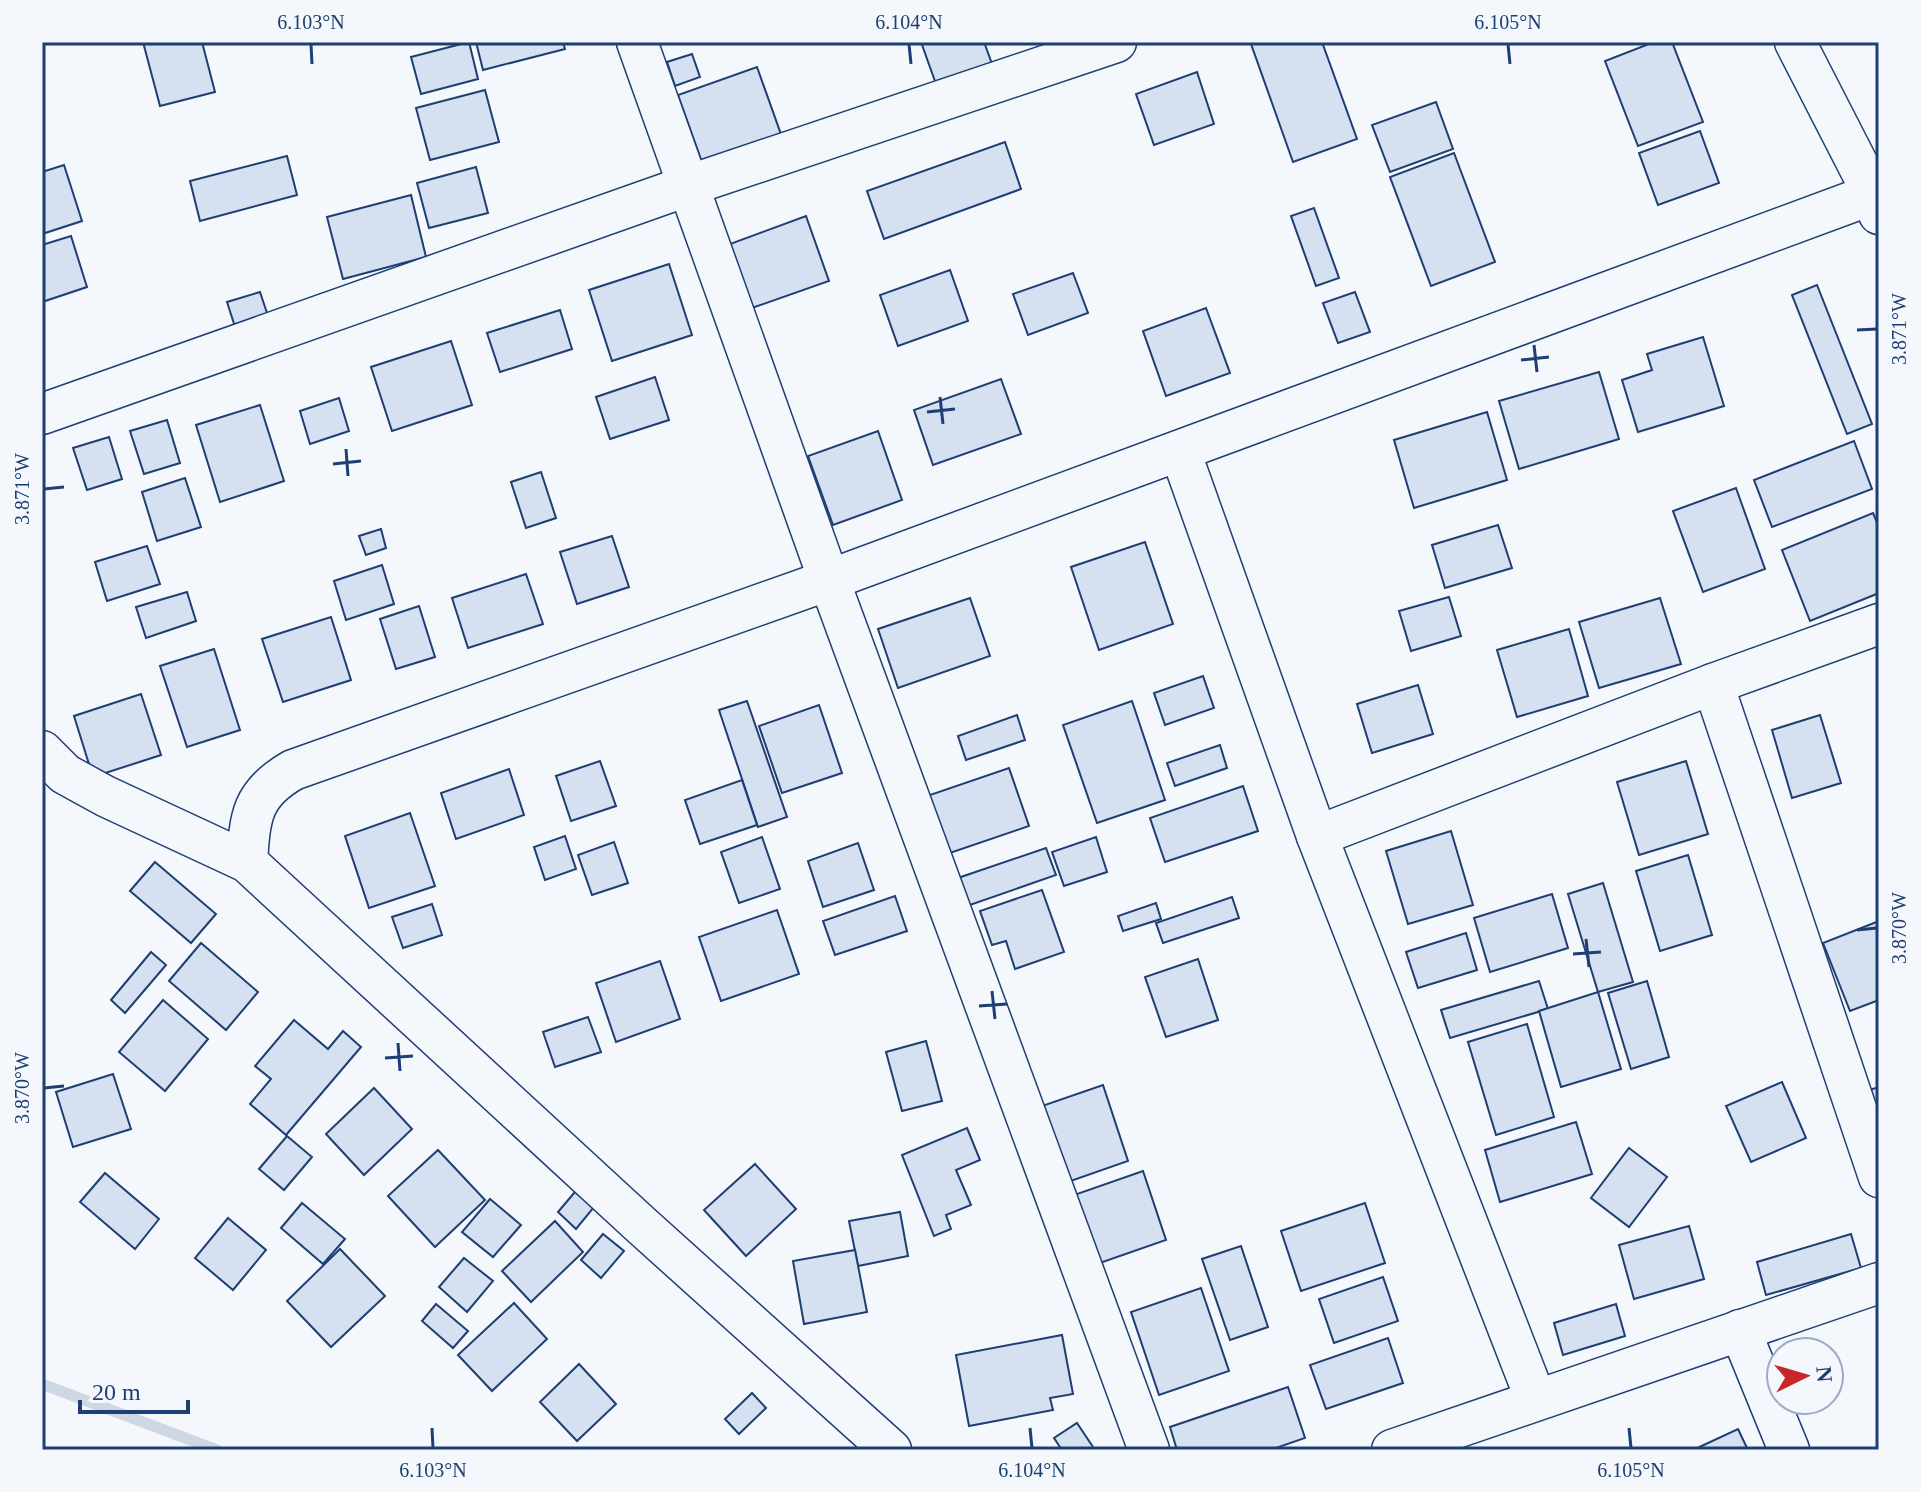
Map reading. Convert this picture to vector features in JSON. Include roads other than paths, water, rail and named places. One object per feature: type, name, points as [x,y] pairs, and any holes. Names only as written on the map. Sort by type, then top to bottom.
[{"type":"street","points":[[637,42],[829,580],[1149,1450]]},
{"type":"street","points":[[42,414],[687,186],[1116,42]]},
{"type":"street","points":[[247,862],[249,831],[257,803],[276,780],[293,770],[829,580],[1877,199],[1795,42]]},
{"type":"street","points":[[1180,451],[1317,836],[1536,1400]]},
{"type":"street","points":[[1317,836],[1713,684],[1879,624]]},
{"type":"street","points":[[1713,684],[1879,1177]]},
{"type":"street","points":[[42,751],[65,774],[105,796],[247,862],[891,1450]]},
{"type":"street","points":[[1392,1450],[1879,1283]]},
{"type":"street","points":[[1740,1330],[1789,1450]]},
{"type":"waterway","points":[[42,1384],[217,1450]]}]
